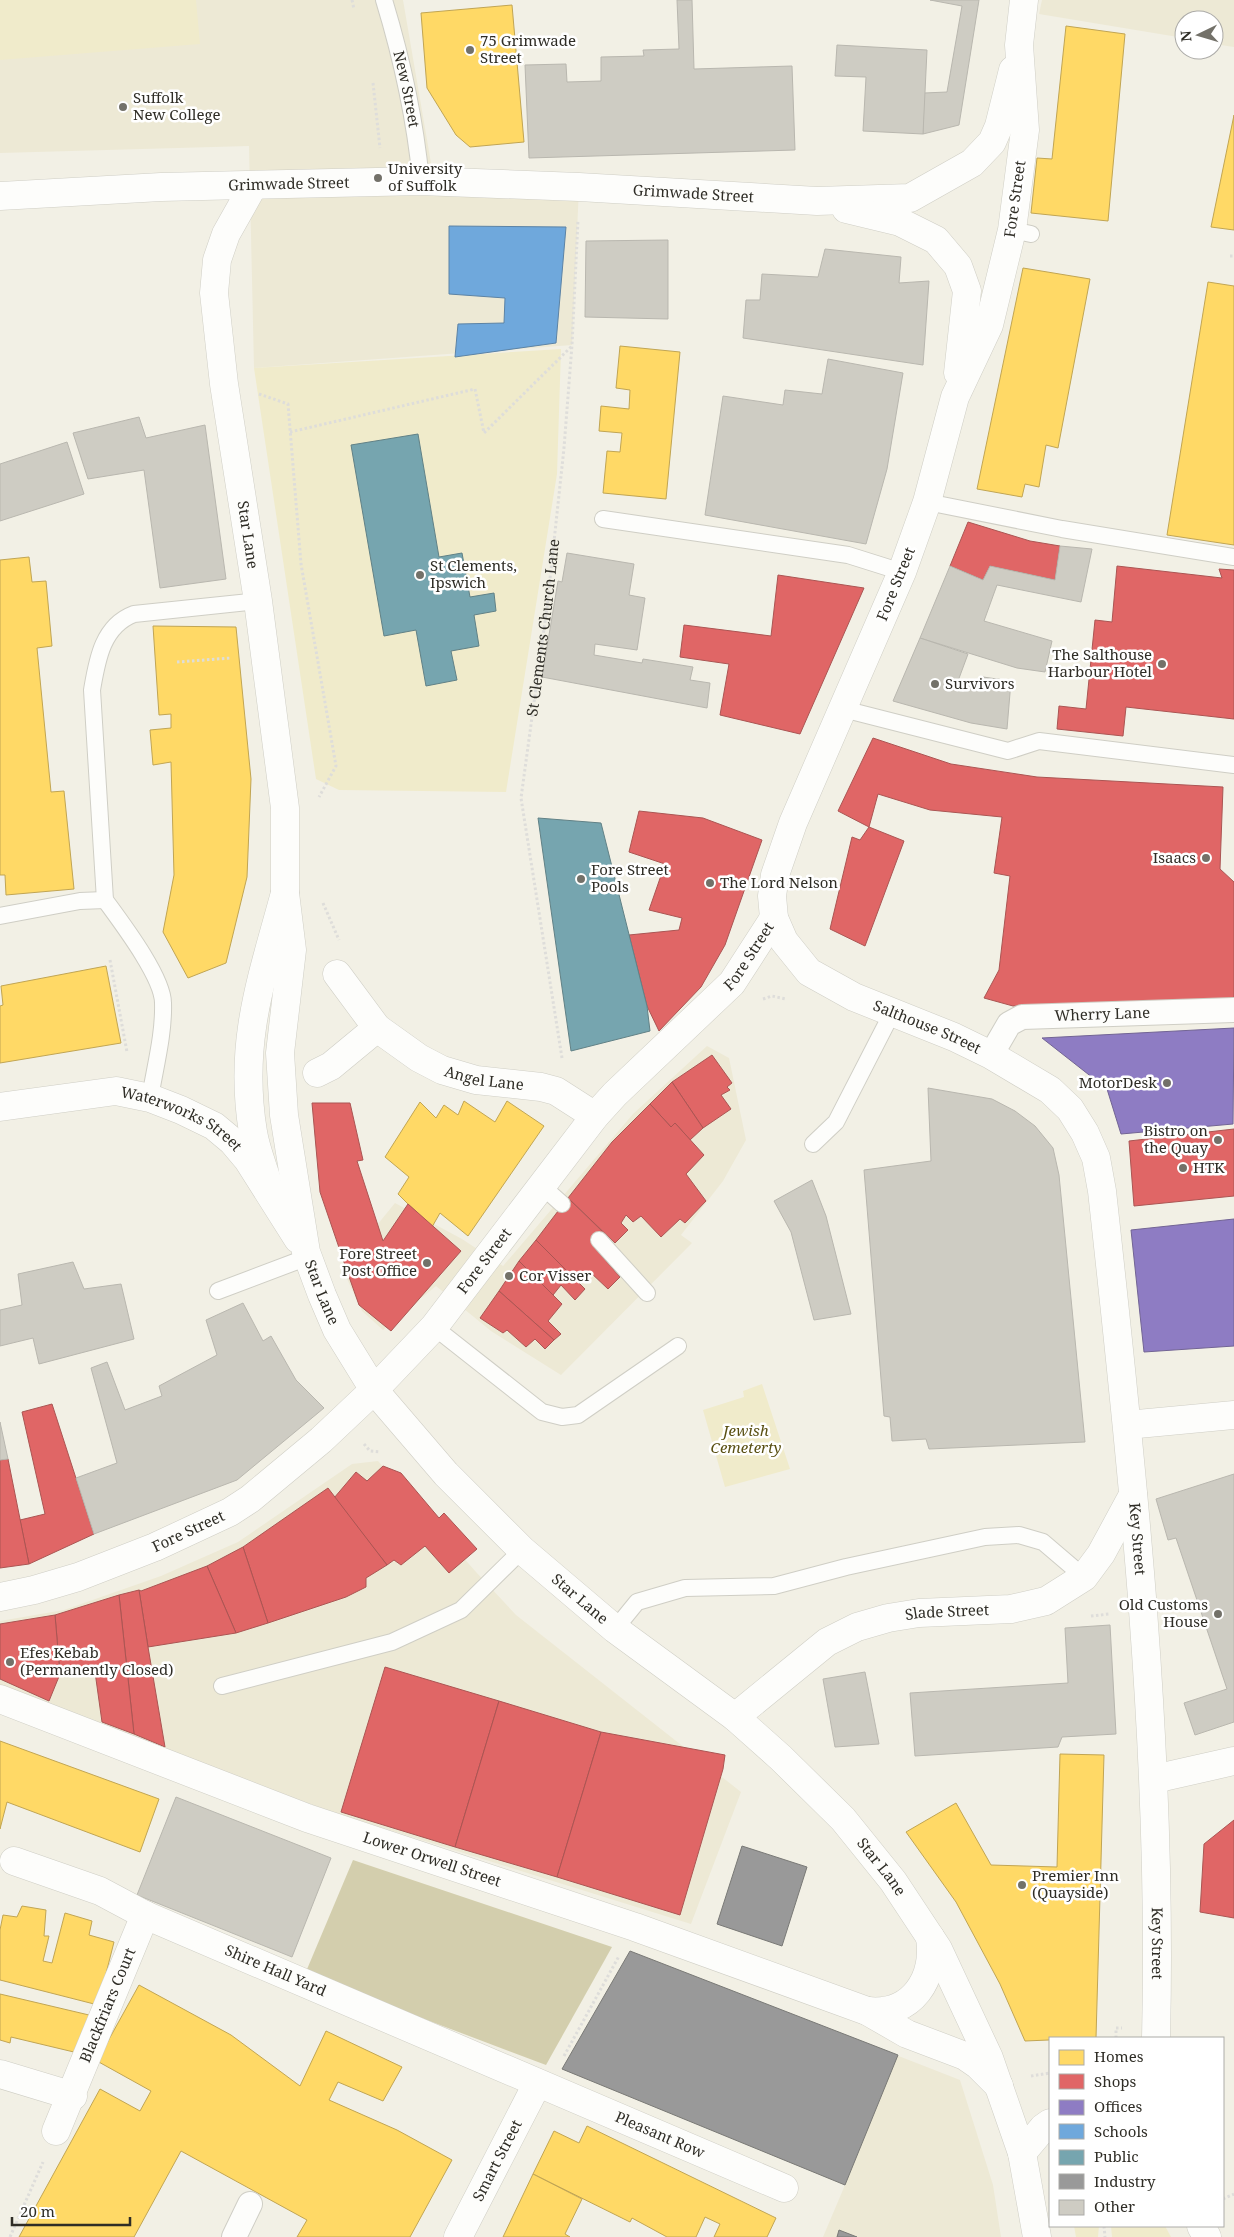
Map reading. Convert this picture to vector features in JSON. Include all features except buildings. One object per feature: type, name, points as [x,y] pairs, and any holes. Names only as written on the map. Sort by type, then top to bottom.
[{"type":"main road","name":"Fore Street","points":[[0,1597],[78,1577],[155,1547],[230,1512],[250,1499],[314,1446],[374,1390],[434,1327],[595,1116],[615,1094],[732,983],[747,964],[774,918],[772,896],[774,875],[793,823],[902,572],[927,502],[955,397],[989,325],[1022,232],[1025,130],[1019,45],[1024,0]]},
{"type":"main road","name":"Grimwade Street","points":[[0,196],[161,188],[421,181],[579,187],[817,201],[910,198],[972,163],[992,142],[999,126],[1019,45]]},
{"type":"main road","name":"Star Lane","points":[[253,186],[226,234],[217,260],[214,294],[223,375],[258,601],[285,808],[285,893],[292,950],[280,1053],[281,1077],[287,1144],[307,1254],[337,1330],[374,1390],[446,1474],[522,1550],[615,1629],[735,1717],[800,1775],[843,1819],[893,1881],[930,1937],[972,2018],[999,2086],[1022,2153],[1037,2237]]},
{"type":"main road","name":"Grimwade Street","points":[[817,201],[900,222],[936,240],[958,266],[967,291],[955,397]]},
{"type":"main road","name":"Star Lane","points":[[273,1198],[253,1134],[247,1060],[256,997],[285,893]]},
{"type":"main road","name":"Salthouse Street","points":[[774,918],[784,941],[809,972],[854,997],[954,1037],[991,1055],[1050,1090],[1070,1109],[1086,1132]]},
{"type":"main road","name":"Angel Lane","points":[[337,974],[377,1028],[419,1058],[442,1070],[476,1080],[541,1087],[556,1091],[595,1116]]},
{"type":"main road","points":[[317,1073],[345,1055],[377,1028]]},
{"type":"main road","name":"Waterworks Street","points":[[0,1108],[116,1091],[150,1098],[181,1110],[214,1126],[232,1141],[248,1160],[307,1254]]},
{"type":"main road","name":"Key Street","points":[[1086,1132],[1096,1158],[1102,1192],[1134,1493],[1154,1779],[1156,2037]]},
{"type":"main road","points":[[1128,1425],[1234,1415]]},
{"type":"main road","name":"Slade Street","points":[[735,1717],[827,1642],[857,1627],[888,1618],[919,1613],[1011,1609],[1046,1601],[1084,1577],[1101,1554],[1134,1493]]},
{"type":"main road","name":"Lower Orwell Street","points":[[0,1699],[307,1818],[635,1927],[867,2011],[907,2034],[964,2056],[978,2064],[999,2086]]},
{"type":"main road","points":[[1154,1779],[1234,1761]]},
{"type":"main road","name":"Shire Hall Yard","points":[[14,1861],[100,1891],[145,1915],[537,2084]]},
{"type":"main road","name":"Blackfriars Court","points":[[56,2132],[73,2096],[145,1915]]},
{"type":"main road","name":"Lower Orwell Street","points":[[867,2011],[891,2010],[902,2006],[915,1996],[924,1980],[930,1963],[930,1937]]},
{"type":"main road","points":[[0,2074],[73,2096]]},
{"type":"main road","name":"Pleasant Row","points":[[537,2084],[784,2188]]},
{"type":"main road","name":"Smart Street","points":[[458,2237],[537,2084]]},
{"type":"main road","points":[[1022,2153],[1042,2128],[1049,2124]]},
{"type":"street","name":"Wherry Lane","points":[[991,1055],[1009,1024],[1022,1017],[1234,1010]]},
{"type":"street","points":[[234,2237],[250,2204]]},
{"type":"lane","name":"New Street","points":[[384,0],[399,49],[418,150],[421,181]]},
{"type":"lane","points":[[927,502],[1062,529],[1234,558]]},
{"type":"lane","points":[[604,519],[848,556],[902,572]]},
{"type":"lane","points":[[150,1098],[164,1002],[159,984],[124,925],[105,900],[92,690],[97,660],[112,628],[121,619],[134,614],[258,601]]},
{"type":"lane","points":[[843,709],[1008,751],[1039,741],[1234,765]]},
{"type":"lane","points":[[0,916],[80,901],[105,900]]},
{"type":"lane","points":[[813,1144],[836,1122],[892,1013]]},
{"type":"lane","points":[[542,1186],[562,1204]]},
{"type":"lane","points":[[599,1240],[648,1293]]},
{"type":"lane","points":[[218,1291],[307,1254]]},
{"type":"lane","points":[[434,1327],[542,1412],[562,1417],[578,1415],[678,1346]]},
{"type":"lane","points":[[615,1629],[637,1602],[685,1588],[774,1586],[846,1567],[985,1537],[1019,1534],[1043,1542],[1084,1577]]},
{"type":"lane","points":[[222,1686],[392,1642],[461,1610],[522,1550]]},
{"type":"path","points":[[352,0],[357,18]]},
{"type":"path","points":[[373,80],[380,148]]},
{"type":"path","name":"St Clements Church Lane","points":[[563,1066],[521,798],[548,607],[572,345],[579,187]]},
{"type":"path","points":[[290,432],[474,389],[484,433],[572,345]]},
{"type":"path","points":[[250,391],[288,404],[301,564],[336,766],[317,799]]},
{"type":"path","points":[[177,662],[265,656]]},
{"type":"path","points":[[320,895],[347,959],[337,974]]},
{"type":"path","points":[[537,2084],[556,2070],[635,1927]]},
{"type":"path","points":[[1116,2028],[1116,2037]]},
{"type":"path","points":[[10,2237],[56,2132]]},
{"type":"shaded area","name":"University of Suffolk","points":[[0,0],[403,0],[432,169],[579,187],[572,345],[254,368],[249,146],[0,153]]},
{"type":"shaded area","points":[[1042,0],[1234,0],[1234,47],[1224,46],[1224,10],[1174,10],[1174,36],[1039,14]]},
{"type":"shaded area","points":[[707,1046],[729,1058],[746,1140],[723,1181],[681,1235],[692,1243],[561,1375],[491,1331],[436,1286],[383,1330],[362,1311],[342,1268],[395,1203],[462,1239],[503,1266],[633,1114]]},
{"type":"shaded area","points":[[378,1461],[516,1615],[741,1792],[691,1924],[332,1812],[0,1689],[0,1621],[64,1610],[161,1576],[238,1542],[352,1464]]},
{"type":"shaded area","points":[[353,1860],[612,1947],[546,2065],[305,1974]]},
{"type":"shaded area","points":[[630,1951],[960,2080],[993,2185],[1001,2237],[823,2237],[845,2185],[562,2069]]},
{"type":"green space","points":[[0,0],[196,0],[200,44],[0,60]]},
{"type":"green space","points":[[561,349],[557,474],[506,792],[339,790],[316,779],[254,368]]},
{"type":"green space","name":"Jewish Cemeterty","points":[[762,1384],[790,1469],[725,1487],[703,1410],[744,1397],[743,1391]]},
{"type":"green space","points":[[1074,2227],[1099,2227],[1098,2237],[1076,2237]]},
{"type":"green space","points":[[1111,2227],[1166,2227],[1171,2237],[1112,2237]]},
{"type":"place","name":"75 Grimwade Street","points":[[470,50]]},
{"type":"place","name":"Suffolk New College","points":[[123,107]]},
{"type":"place","name":"University of Suffolk","points":[[378,178]]},
{"type":"place","name":"St Clements, Ipswich","points":[[420,575]]},
{"type":"place","name":"The Salthouse Harbour Hotel","points":[[1162,664]]},
{"type":"place","name":"Survivors","points":[[935,684]]},
{"type":"place","name":"Isaacs","points":[[1206,858]]},
{"type":"place","name":"Fore Street Pools","points":[[581,879]]},
{"type":"place","name":"The Lord Nelson","points":[[710,883]]},
{"type":"place","name":"MotorDesk","points":[[1167,1083]]},
{"type":"place","name":"Bistro on the Quay","points":[[1218,1140]]},
{"type":"place","name":"HTK","points":[[1183,1168]]},
{"type":"place","name":"Fore Street Post Office","points":[[427,1263]]},
{"type":"place","name":"Cor Visser","points":[[509,1276]]},
{"type":"place","name":"Old Customs House","points":[[1218,1614]]},
{"type":"place","name":"Efes Kebab (Permanently Closed)","points":[[10,1662]]},
{"type":"place","name":"Premier Inn (Quayside)","points":[[1022,1885]]}]
